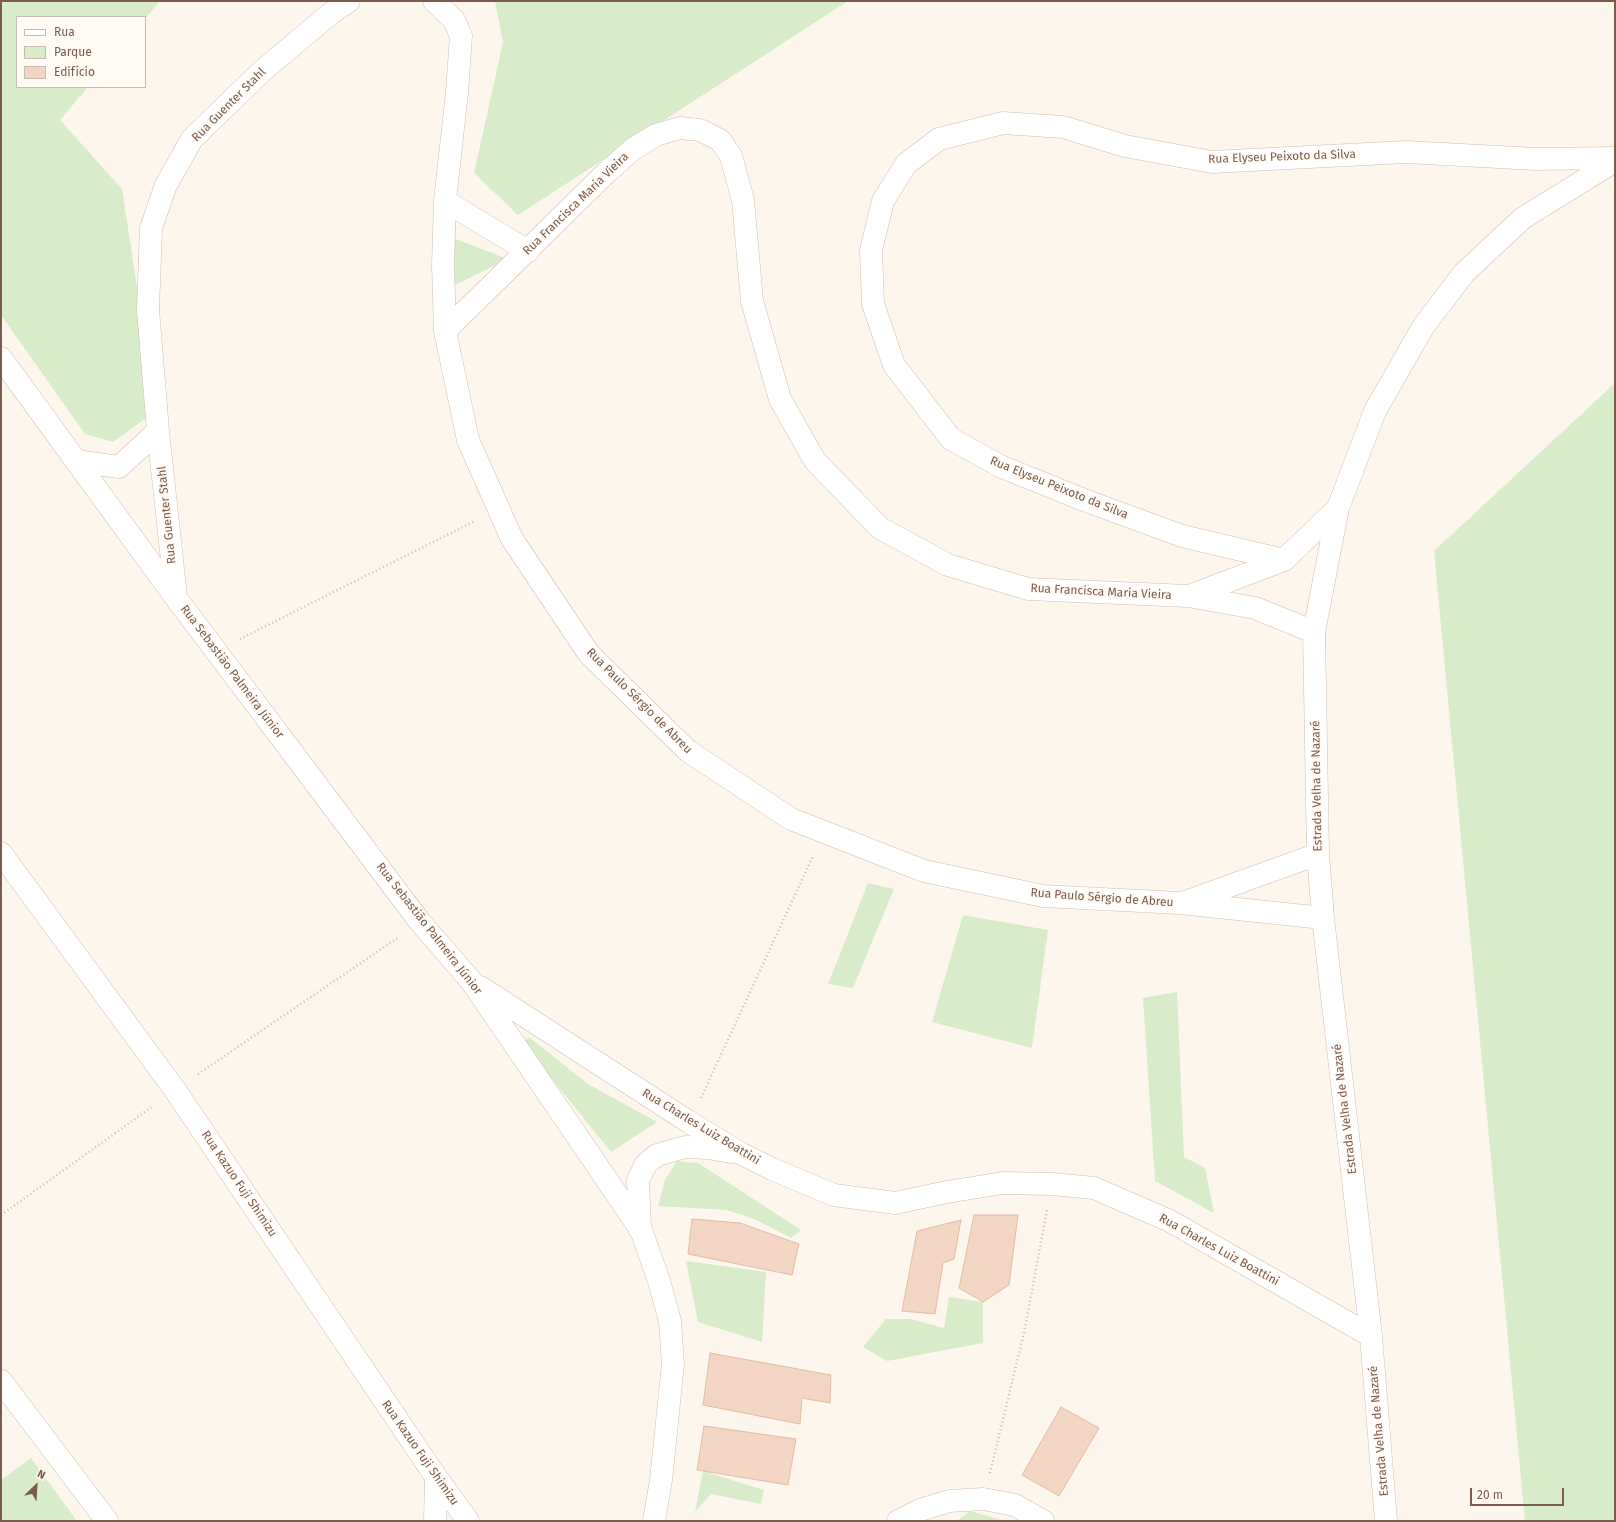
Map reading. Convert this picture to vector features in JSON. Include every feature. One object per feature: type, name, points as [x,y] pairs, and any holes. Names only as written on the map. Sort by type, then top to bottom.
[{"type":"street","name":"Rua Guenter Stahl","points":[[176,598],[158,431],[148,310],[151,228],[166,185],[192,139],[261,72],[330,14],[349,1]]},
{"type":"street","points":[[434,1],[454,20],[461,36],[457,92],[444,200],[443,266],[445,331]]},
{"type":"street","name":"Rua Elyseu Peixoto da Silva","points":[[1284,560],[1182,536],[1091,503],[1002,467],[951,439],[894,366],[873,304],[871,250],[883,201],[906,164],[939,139],[1003,123],[1063,127],[1125,146],[1212,162],[1406,152],[1536,159],[1615,159]]},
{"type":"street","name":"Rua Francisca Maria Vieira","points":[[445,331],[633,149],[656,135],[680,128],[700,130],[720,140],[731,156],[743,200],[752,301],[780,399],[815,462],[880,528],[948,565],[1028,589],[1188,596],[1255,608],[1314,632]]},
{"type":"street","name":"Estrada Velha de Nazaré","points":[[1386,1521],[1371,1336],[1323,918],[1318,854],[1314,632],[1338,508],[1375,411],[1422,327],[1464,273],[1523,218],[1615,159]]},
{"type":"street","points":[[444,200],[528,250]]},
{"type":"street","name":"Rua Paulo Sérgio de Abreu","points":[[445,331],[468,440],[512,539],[589,654],[688,751],[791,819],[924,871],[1043,896],[1180,903],[1323,918]]},
{"type":"street","name":"Rua Sebastião Palmeira Júnior","points":[[1,358],[176,598],[420,922],[472,982],[640,1230],[670,1321],[673,1364],[661,1480],[654,1521]]},
{"type":"street","points":[[76,461],[119,467],[158,431]]},
{"type":"street","name":"Rua Francisca Maria Vieira","points":[[1188,596],[1284,560],[1338,508]]},
{"type":"street","name":"Rua Kazuo Fuji Shimizu","points":[[1,853],[176,1090],[436,1477],[468,1521]]},
{"type":"street","name":"Rua Paulo Sérgio de Abreu","points":[[1180,903],[1318,854]]},
{"type":"street","name":"Rua Charles Luiz Boattini","points":[[472,982],[689,1122],[740,1153],[772,1169],[834,1195],[895,1203],[947,1192],[1003,1183],[1052,1184],[1094,1188],[1170,1221],[1371,1336]]},
{"type":"street","points":[[640,1230],[638,1180],[646,1164],[657,1155],[685,1147],[708,1148],[740,1153]]},
{"type":"street","points":[[1,1381],[107,1521]]},
{"type":"street","points":[[435,1521],[436,1477]]},
{"type":"street","points":[[898,1521],[920,1510],[949,1501],[983,1499],[1015,1505],[1043,1521]]},
{"type":"path","points":[[216,651],[498,509]]},
{"type":"path","points":[[689,1122],[824,832]]},
{"type":"path","points":[[1,1215],[176,1090],[420,922]]},
{"type":"path","points":[[983,1499],[1024,1333],[1052,1184]]},
{"type":"green space","points":[[1,1],[160,1],[146,18],[146,16],[16,16],[16,88],[87,88],[60,120],[122,189],[156,411],[113,442],[85,434],[1,315]]},
{"type":"green space","points":[[495,1],[848,1],[518,215],[474,173],[503,42]]},
{"type":"green space","points":[[448,236],[508,259],[447,289]]},
{"type":"green space","points":[[1615,383],[1615,1521],[1525,1521],[1434,551]]},
{"type":"green space","points":[[868,883],[894,889],[853,988],[828,984]]},
{"type":"green space","points":[[963,915],[1048,930],[1032,1048],[932,1022]]},
{"type":"green space","points":[[1177,992],[1184,1157],[1205,1168],[1214,1213],[1155,1181],[1143,998]]},
{"type":"green space","points":[[529,1037],[588,1084],[657,1122],[611,1152],[523,1043]]},
{"type":"green space","points":[[677,1161],[698,1163],[801,1230],[791,1238],[754,1219],[727,1210],[658,1206],[665,1180]]},
{"type":"green space","points":[[686,1261],[766,1272],[762,1342],[698,1322]]},
{"type":"green space","points":[[949,1297],[983,1302],[983,1343],[887,1361],[863,1347],[886,1319],[911,1319],[944,1328]]},
{"type":"green space","points":[[31,1458],[77,1521],[1,1521],[1,1480]]},
{"type":"green space","points":[[703,1471],[764,1490],[761,1504],[711,1494],[695,1512]]},
{"type":"green space","points":[[970,1511],[1005,1521],[957,1521]]},
{"type":"building","points":[[974,1215],[1018,1215],[1009,1285],[983,1302],[959,1288]]},
{"type":"building","points":[[692,1219],[740,1223],[799,1244],[792,1275],[688,1254]]},
{"type":"building","points":[[961,1220],[954,1259],[943,1263],[935,1314],[902,1311],[917,1231]]},
{"type":"building","points":[[710,1353],[831,1375],[830,1403],[802,1398],[800,1424],[703,1405]]},
{"type":"building","points":[[1061,1407],[1099,1428],[1059,1496],[1022,1475]]},
{"type":"building","points":[[704,1426],[796,1439],[788,1485],[697,1470]]}]
